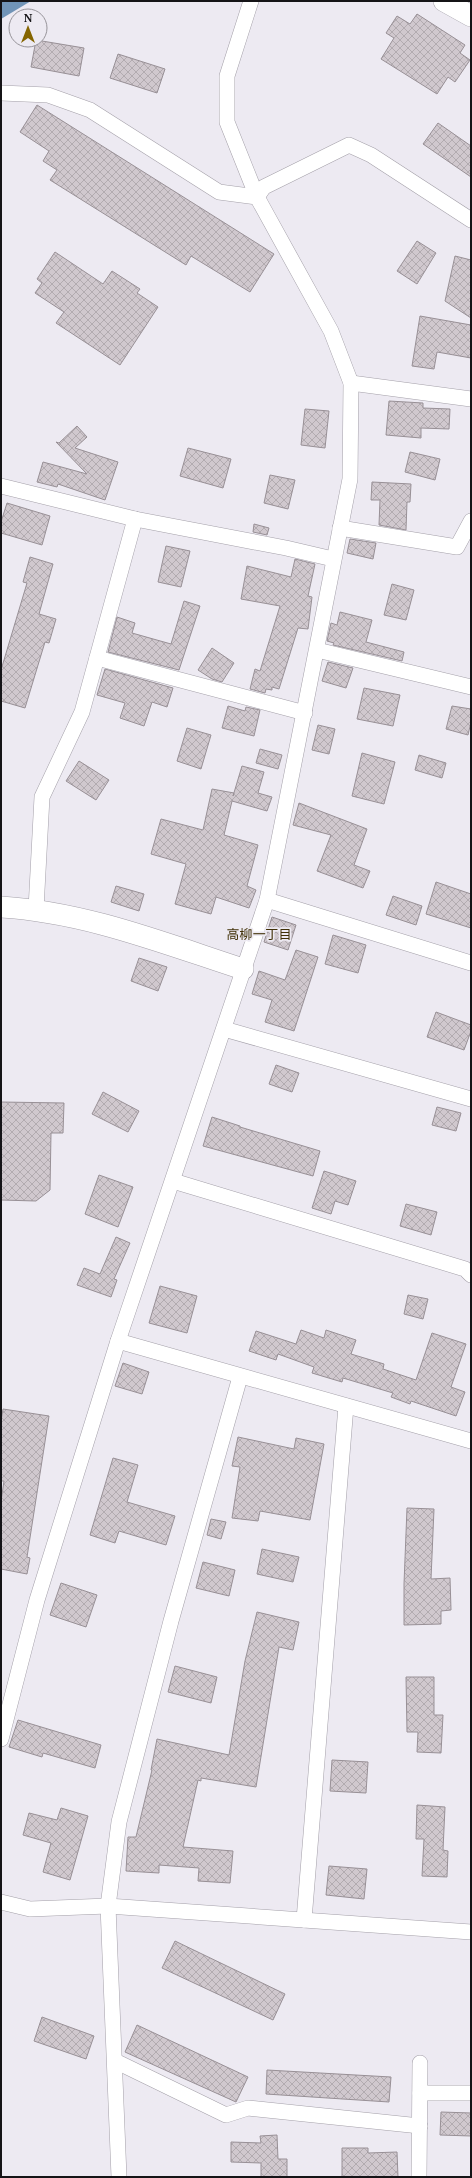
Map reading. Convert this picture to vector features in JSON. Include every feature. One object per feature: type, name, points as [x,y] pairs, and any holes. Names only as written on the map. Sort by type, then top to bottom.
[{"type":"street","points":[[1,1739],[37,1600],[118,1341],[267,900],[317,650],[333,559],[350,479],[351,383],[330,331],[257,197],[227,122],[227,76],[251,1]]},
{"type":"street","points":[[444,1],[471,16]]},
{"type":"street","points":[[1,93],[48,95],[90,110],[219,192],[257,197]]},
{"type":"street","points":[[257,197],[264,187],[349,145],[371,155],[471,220]]},
{"type":"street","points":[[351,383],[471,399]]},
{"type":"street","points":[[1,486],[135,519],[286,548],[333,559]]},
{"type":"street","points":[[36,909],[42,797],[82,712],[135,519]]},
{"type":"street","points":[[340,528],[457,547],[471,520]]},
{"type":"street","points":[[317,650],[471,687]]},
{"type":"street","points":[[97,658],[304,713]]},
{"type":"street","points":[[267,900],[471,963]]},
{"type":"street","points":[[1,907],[36,909],[96,921],[243,969]]},
{"type":"street","points":[[224,1030],[471,1099]]},
{"type":"street","points":[[173,1181],[465,1269],[471,1275]]},
{"type":"street","points":[[118,1341],[240,1377],[471,1441]]},
{"type":"street","points":[[119,2177],[108,1906],[121,1815],[171,1621],[240,1377]]},
{"type":"street","points":[[304,1920],[346,1406]]},
{"type":"street","points":[[1,1902],[30,1909],[108,1906],[471,1932]]},
{"type":"street","points":[[114,2061],[226,2115],[248,2108],[420,2126]]},
{"type":"street","points":[[419,2177],[420,2063]]},
{"type":"street","points":[[420,2093],[471,2092]]},
{"type":"water","points":[[1,1],[31,1],[19,8],[8,8],[8,15],[1,19]]},
{"type":"building","points":[[417,14],[465,45],[460,53],[470,60],[455,82],[448,77],[437,94],[381,59],[394,38],[386,33],[397,16],[410,24]]},
{"type":"building","points":[[48,42],[84,48],[79,76],[31,67],[35,48],[48,48]]},
{"type":"building","points":[[118,54],[165,69],[157,93],[110,78]]},
{"type":"building","points":[[37,105],[274,254],[250,292],[191,256],[186,265],[50,180],[57,170],[43,161],[49,151],[20,132]]},
{"type":"building","points":[[438,123],[471,146],[471,177],[423,144]]},
{"type":"building","points":[[417,241],[436,253],[417,284],[397,271]]},
{"type":"building","points":[[55,252],[103,284],[112,271],[140,289],[137,293],[158,307],[120,365],[56,323],[64,312],[35,293],[42,283],[37,279]]},
{"type":"building","points":[[455,256],[471,260],[471,318],[445,301]]},
{"type":"building","points":[[420,316],[471,325],[471,358],[437,352],[434,369],[412,366]]},
{"type":"building","points":[[389,401],[423,403],[423,408],[450,409],[449,429],[421,428],[421,438],[386,435]]},
{"type":"building","points":[[305,409],[329,411],[325,448],[301,445]]},
{"type":"building","points":[[77,426],[87,437],[75,448],[118,462],[105,500],[58,484],[57,487],[37,482],[43,462],[87,474],[56,442],[59,443]]},
{"type":"building","points":[[188,448],[231,459],[223,488],[180,476]]},
{"type":"building","points":[[410,452],[440,459],[435,480],[405,472]]},
{"type":"building","points":[[270,475],[295,480],[288,509],[264,503]]},
{"type":"building","points":[[372,482],[411,484],[410,502],[407,502],[406,530],[379,525],[380,500],[371,500]]},
{"type":"building","points":[[7,503],[50,516],[42,545],[1,533],[1,522]]},
{"type":"building","points":[[254,524],[269,528],[267,535],[253,532]]},
{"type":"building","points":[[350,539],[376,543],[373,559],[347,553]]},
{"type":"building","points":[[166,546],[190,551],[181,587],[158,582]]},
{"type":"building","points":[[30,557],[53,564],[39,614],[56,619],[49,643],[45,642],[25,708],[1,701],[1,670],[27,583],[23,582]]},
{"type":"building","points":[[295,559],[315,564],[308,596],[312,597],[308,629],[298,628],[279,689],[272,687],[272,690],[266,689],[265,693],[250,689],[255,669],[260,671],[280,606],[241,599],[247,566],[291,577]]},
{"type":"building","points":[[392,584],[414,590],[406,620],[384,615]]},
{"type":"building","points":[[184,601],[200,606],[179,670],[108,652],[117,617],[135,623],[132,633],[171,644]]},
{"type":"building","points":[[340,612],[372,620],[366,642],[404,652],[402,661],[333,645],[334,643],[327,641],[331,623],[337,625]]},
{"type":"building","points":[[212,648],[234,663],[222,682],[212,679],[198,670]]},
{"type":"building","points":[[328,662],[353,668],[346,688],[322,681]]},
{"type":"building","points":[[105,669],[173,688],[167,707],[152,702],[144,726],[120,718],[125,703],[97,695]]},
{"type":"building","points":[[364,688],[400,695],[393,726],[357,719]]},
{"type":"building","points":[[228,706],[245,711],[246,707],[260,710],[254,736],[222,728]]},
{"type":"building","points":[[452,706],[471,709],[471,722],[468,735],[446,729]]},
{"type":"building","points":[[318,725],[335,729],[329,754],[312,750]]},
{"type":"building","points":[[187,728],[211,735],[201,769],[177,761]]},
{"type":"building","points":[[260,749],[282,755],[278,769],[256,763]]},
{"type":"building","points":[[362,753],[395,762],[384,804],[352,796]]},
{"type":"building","points":[[419,755],[446,763],[442,778],[415,770]]},
{"type":"building","points":[[79,761],[109,780],[96,800],[66,781]]},
{"type":"building","points":[[242,766],[264,772],[258,793],[272,797],[267,811],[232,801],[224,835],[258,845],[247,886],[256,890],[249,908],[216,897],[211,914],[175,904],[186,864],[151,854],[161,819],[203,830],[212,789],[234,793]]},
{"type":"building","points":[[299,803],[367,829],[354,865],[370,871],[363,888],[317,871],[331,835],[293,825]]},
{"type":"building","points":[[436,882],[471,894],[471,928],[426,914]]},
{"type":"building","points":[[116,886],[144,894],[139,911],[111,902]]},
{"type":"building","points":[[393,896],[422,906],[416,925],[386,915]]},
{"type":"building","points":[[272,917],[296,925],[288,950],[264,942]]},
{"type":"building","points":[[333,935],[366,945],[358,973],[325,964]]},
{"type":"building","points":[[296,950],[318,957],[294,1031],[265,1022],[272,1000],[252,994],[259,971],[285,980]]},
{"type":"building","points":[[139,958],[167,967],[158,991],[131,981]]},
{"type":"building","points":[[436,1012],[471,1025],[471,1031],[464,1050],[427,1037]]},
{"type":"building","points":[[276,1065],[299,1073],[292,1092],[269,1084]]},
{"type":"building","points":[[103,1092],[139,1111],[128,1132],[92,1114]]},
{"type":"building","points":[[1,1102],[64,1103],[63,1133],[51,1133],[50,1190],[36,1201],[1,1200]]},
{"type":"building","points":[[437,1107],[461,1113],[456,1131],[432,1125]]},
{"type":"building","points":[[212,1117],[320,1151],[313,1176],[203,1146]]},
{"type":"building","points":[[324,1171],[356,1181],[348,1205],[335,1201],[331,1214],[312,1208]]},
{"type":"building","points":[[99,1175],[133,1187],[118,1227],[85,1214]]},
{"type":"building","points":[[406,1204],[437,1212],[431,1235],[400,1226]]},
{"type":"building","points":[[116,1237],[130,1243],[114,1279],[117,1280],[111,1297],[77,1285],[84,1268],[100,1274]]},
{"type":"building","points":[[160,1286],[197,1296],[187,1333],[149,1323]]},
{"type":"building","points":[[408,1295],[428,1299],[423,1319],[404,1314]]},
{"type":"building","points":[[301,1330],[324,1338],[326,1330],[356,1340],[351,1354],[384,1364],[383,1369],[416,1380],[432,1333],[466,1344],[451,1387],[465,1392],[456,1416],[411,1401],[410,1404],[391,1397],[393,1393],[343,1378],[342,1382],[312,1373],[314,1367],[278,1354],[276,1360],[249,1351],[256,1331],[296,1344]]},
{"type":"building","points":[[123,1363],[149,1372],[142,1394],[115,1386]]},
{"type":"building","points":[[3,1409],[49,1416],[27,1557],[30,1558],[27,1574],[1,1569],[1,1501],[4,1481],[1,1481],[1,1421]]},
{"type":"building","points":[[238,1437],[294,1449],[296,1438],[324,1444],[310,1520],[260,1511],[258,1521],[232,1518],[240,1467],[232,1466]]},
{"type":"building","points":[[113,1458],[138,1465],[127,1502],[175,1516],[166,1545],[119,1531],[115,1543],[90,1535]]},
{"type":"building","points":[[407,1508],[434,1509],[431,1579],[450,1578],[451,1610],[441,1611],[441,1624],[404,1625]]},
{"type":"building","points":[[211,1519],[226,1522],[221,1539],[207,1535]]},
{"type":"building","points":[[262,1549],[299,1557],[293,1582],[257,1574]]},
{"type":"building","points":[[203,1562],[235,1570],[229,1596],[196,1588]]},
{"type":"building","points":[[61,1583],[97,1595],[86,1627],[50,1615]]},
{"type":"building","points":[[257,1612],[299,1622],[293,1650],[279,1647],[256,1787],[201,1778],[201,1781],[198,1780],[183,1847],[233,1851],[230,1883],[198,1881],[199,1868],[159,1865],[159,1873],[126,1871],[128,1837],[136,1837],[152,1770],[157,1739],[229,1755],[245,1661]]},
{"type":"building","points":[[175,1666],[217,1677],[211,1703],[168,1692]]},
{"type":"building","points":[[406,1677],[434,1677],[434,1715],[443,1715],[441,1753],[417,1752],[418,1732],[407,1732]]},
{"type":"building","points":[[18,1720],[101,1745],[95,1768],[43,1753],[42,1757],[9,1747]]},
{"type":"building","points":[[332,1760],[368,1762],[366,1793],[330,1791]]},
{"type":"building","points":[[417,1805],[445,1807],[443,1850],[448,1851],[447,1877],[422,1876],[424,1839],[416,1839]]},
{"type":"building","points":[[61,1808],[88,1816],[70,1880],[43,1872],[51,1843],[23,1835],[29,1813],[57,1820]]},
{"type":"building","points":[[329,1866],[367,1869],[364,1899],[326,1895]]},
{"type":"building","points":[[175,1941],[285,1994],[273,2020],[162,1968]]},
{"type":"building","points":[[42,2017],[94,2036],[86,2059],[34,2041]]},
{"type":"building","points":[[137,2025],[248,2077],[236,2102],[125,2052]]},
{"type":"building","points":[[267,2070],[391,2077],[389,2102],[266,2094]]},
{"type":"building","points":[[441,2112],[471,2113],[471,2136],[440,2135]]},
{"type":"building","points":[[277,2135],[278,2159],[287,2159],[287,2177],[261,2177],[261,2163],[231,2162],[231,2142],[261,2143],[260,2136]]},
{"type":"building","points":[[342,2148],[368,2148],[368,2153],[397,2152],[398,2177],[342,2177]]},
{"type":"district","name":"高柳一丁目","points":[[259,934]]}]
